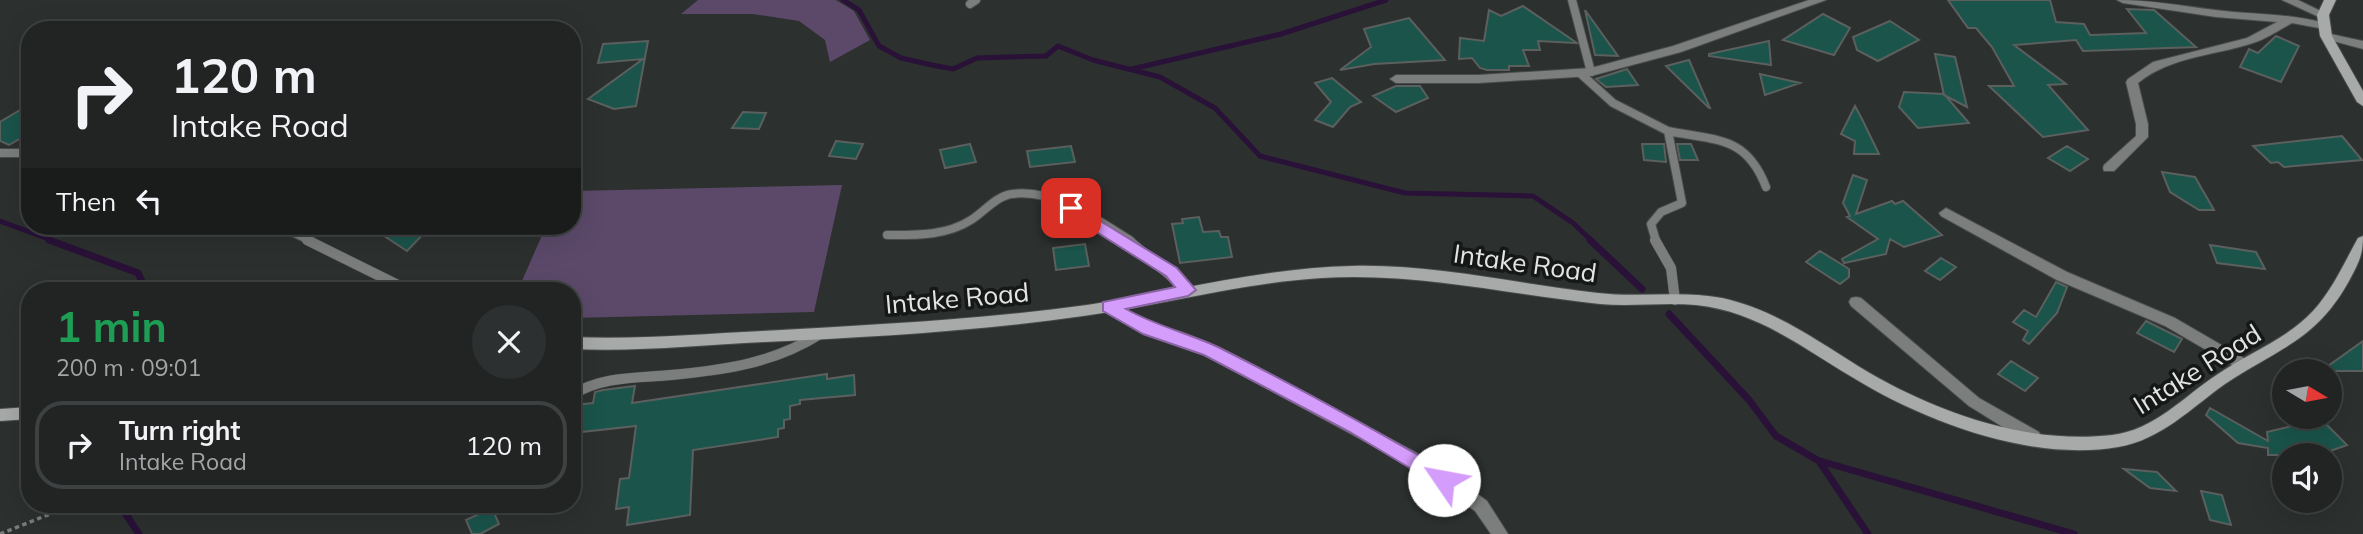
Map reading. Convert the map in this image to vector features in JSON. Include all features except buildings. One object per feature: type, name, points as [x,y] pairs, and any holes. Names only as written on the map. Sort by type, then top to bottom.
[{"type":"street","points":[[1396,79],[1478,79],[1586,73],[1677,49],[1820,0]]},
{"type":"street","points":[[2123,0],[2216,14],[2290,19],[2324,26]]},
{"type":"street","points":[[2288,0],[2324,26],[2363,45]]},
{"type":"street","points":[[2330,0],[2324,26],[2363,102]]},
{"type":"street","points":[[2109,168],[2142,137],[2142,124],[2132,82],[2139,75],[2180,59],[2249,40],[2290,19]]},
{"type":"street","points":[[1946,213],[2062,276],[2170,322],[2244,365]]},
{"type":"street","name":"Intake Road","points":[[581,343],[820,334],[984,323],[1108,307],[1188,290],[1320,272],[1390,271],[1496,282],[1602,299],[1728,304],[1769,318],[1878,385],[1945,416],[1991,429],[2062,442],[2116,441],[2151,432],[2244,365],[2295,338],[2325,307],[2363,241]]},
{"type":"street","points":[[1856,302],[1974,402],[2033,437]]},
{"type":"street","points":[[1108,307],[1149,330],[1210,351],[1426,466],[1481,506],[1500,534]]},
{"type":"street","points":[[0,415],[21,414]]},
{"type":"lane","points":[[1572,0],[1586,73],[1613,103],[1668,131],[1727,140],[1761,167],[1766,187]]},
{"type":"lane","points":[[1668,131],[1682,203],[1661,212],[1651,224],[1671,268],[1675,300]]},
{"type":"lane","points":[[0,153],[21,153]]},
{"type":"lane","points":[[887,234],[942,233],[1011,194],[1045,196],[1115,234],[1171,272],[1188,290]]},
{"type":"lane","points":[[298,235],[392,282]]},
{"type":"lane","points":[[581,390],[597,382],[739,369],[799,349],[820,334]]},
{"type":"path","points":[[0,534],[52,513]]},
{"type":"shaded area","points":[[698,0],[836,0],[854,11],[870,40],[830,62],[825,40],[799,21],[753,14],[681,14]]},
{"type":"shaded area","points":[[842,185],[814,312],[581,318],[581,282],[522,282],[542,235],[581,235],[581,191]]},
{"type":"waterway","points":[[843,0],[859,10],[879,46],[901,58],[953,69],[977,58],[1046,56],[1058,46],[1093,60],[1160,77],[1215,108],[1260,156],[1405,193],[1533,196],[1573,223],[1592,241]]},
{"type":"waterway","points":[[1132,69],[1281,34],[1386,0]]},
{"type":"waterway","points":[[0,221],[21,229]]},
{"type":"waterway","points":[[38,235],[54,241]]},
{"type":"waterway","points":[[49,240],[138,273],[142,282]]},
{"type":"waterway","points":[[1590,240],[1642,289]]},
{"type":"waterway","points":[[1669,314],[1749,400],[1776,436],[1819,461],[1868,534]]},
{"type":"waterway","points":[[1820,461],[2074,534]]},
{"type":"waterway","points":[[125,513],[139,534]]},
{"type":"route","points":[[1071,208],[1171,272],[1188,290],[1108,307],[1149,330],[1210,351],[1356,427],[1426,466],[1444,480]]}]
